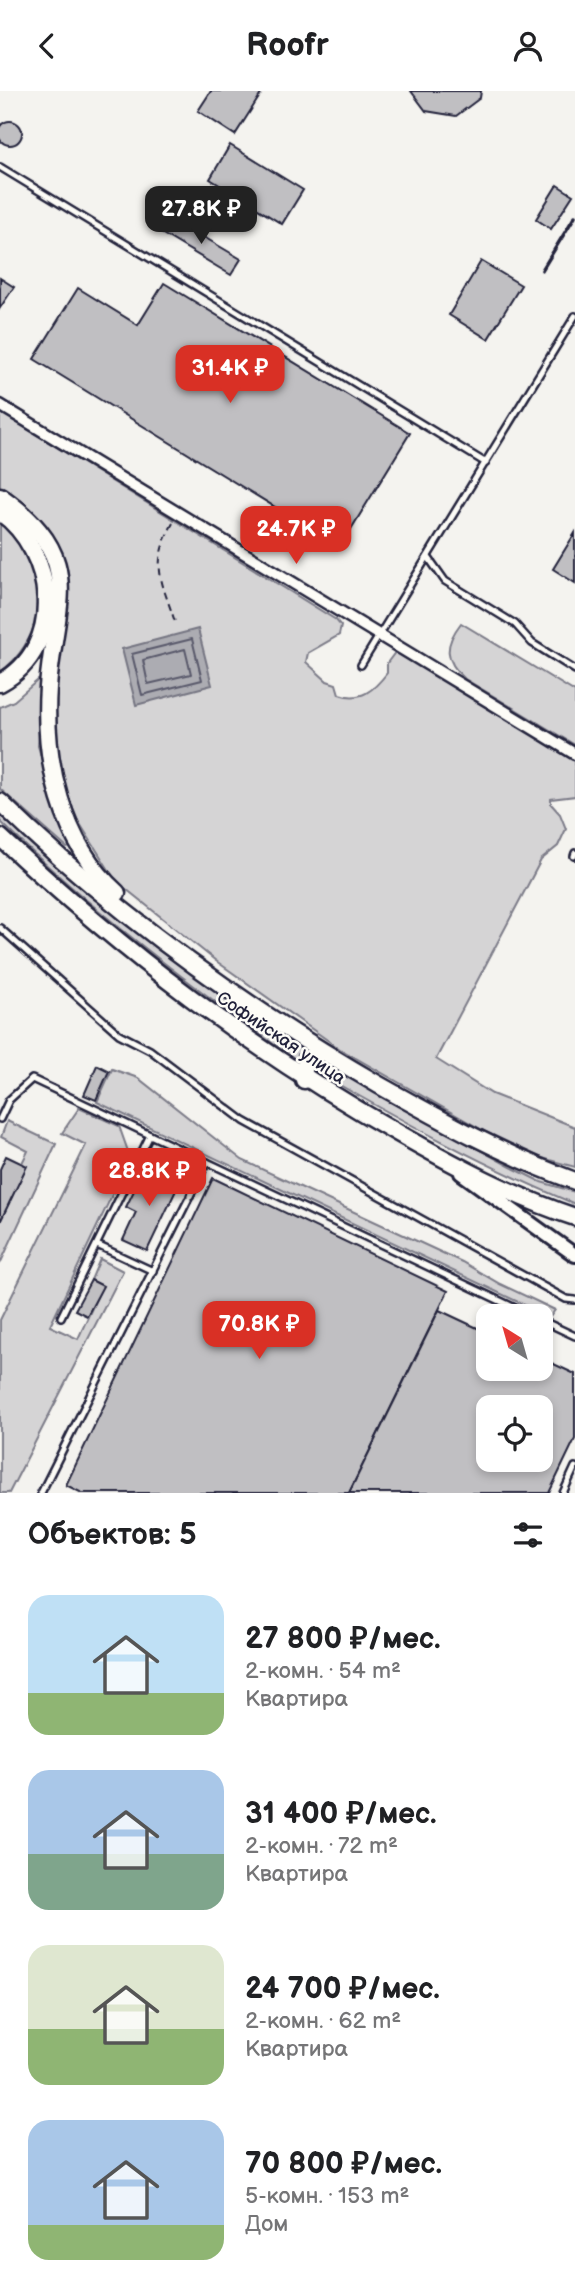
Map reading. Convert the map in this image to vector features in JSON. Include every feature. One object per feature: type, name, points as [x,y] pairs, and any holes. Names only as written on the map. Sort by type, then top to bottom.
[{"type":"main road","points":[[0,496],[38,528],[50,546],[60,585],[61,611],[48,683],[46,725],[48,750],[60,797],[90,864],[159,939]]},
{"type":"main road","points":[[0,512],[20,530],[38,555],[46,591],[46,610],[34,647],[15,672],[0,683]]},
{"type":"main road","name":"Софийская улица","points":[[0,802],[66,864],[159,939],[322,1052],[492,1147],[575,1181]]},
{"type":"main road","name":"Софийская улица","points":[[0,837],[62,895],[189,998],[304,1080],[438,1156],[575,1217]]},
{"type":"main road","points":[[304,1080],[303,1072],[309,1058],[322,1052]]},
{"type":"street","points":[[0,405],[575,754]]},
{"type":"street","points":[[438,1156],[575,1255]]},
{"type":"lane","points":[[0,167],[486,463]]},
{"type":"lane","points":[[361,665],[575,316]]},
{"type":"lane","points":[[428,557],[445,581],[515,624],[533,643],[575,670]]},
{"type":"lane","points":[[0,928],[119,1034],[150,1050],[244,1121],[566,1299],[575,1300]]},
{"type":"lane","points":[[0,1119],[9,1100],[32,1079],[507,1304]]},
{"type":"lane","points":[[61,1317],[150,1135]]},
{"type":"lane","points":[[41,1493],[207,1162]]},
{"type":"lane","points":[[97,1245],[153,1271]]},
{"type":"lane","points":[[553,1326],[575,1336]]},
{"type":"lane","points":[[563,1493],[575,1467]]},
{"type":"path","points":[[176,625],[158,560],[161,543],[178,513]]},
{"type":"shaded area","points":[[0,412],[336,620],[341,626],[339,635],[308,653],[306,662],[327,681],[336,684],[339,694],[354,696],[372,689],[387,673],[387,663],[396,651],[575,760],[575,796],[551,799],[551,804],[560,814],[566,829],[558,846],[541,860],[436,1059],[492,1094],[575,1127],[575,1167],[542,1158],[486,1132],[340,1049],[216,961],[116,881],[70,808],[57,768],[54,705],[69,584],[65,566],[49,533],[27,505],[0,487]]},
{"type":"shaded area","points":[[0,521],[21,542],[32,561],[38,578],[39,596],[32,630],[24,646],[0,672]]},
{"type":"shaded area","points":[[461,623],[575,692],[575,745],[465,679],[458,672],[450,659],[449,645]]},
{"type":"shaded area","points":[[38,680],[42,683],[38,746],[54,801],[71,842],[71,847],[67,848],[0,789],[0,707],[14,701]]},
{"type":"shaded area","points":[[0,811],[61,869],[141,935],[303,1050],[298,1054],[297,1061],[182,977],[107,917],[0,821]]},
{"type":"shaded area","points":[[319,1061],[511,1167],[541,1182],[575,1192],[575,1204],[475,1158],[378,1107],[315,1071]]},
{"type":"shaded area","points":[[112,1069],[138,1078],[242,1160],[462,1262],[542,1304],[523,1304],[97,1102]]},
{"type":"shaded area","points":[[79,1108],[119,1126],[130,1157],[50,1326],[78,1339],[102,1286],[91,1280],[100,1259],[123,1271],[9,1493],[0,1493],[0,1320],[86,1145],[62,1133]]},
{"type":"shaded area","points":[[7,1121],[56,1144],[0,1264],[0,1222],[26,1166],[22,1163],[28,1151],[1,1137]]},
{"type":"water","points":[[198,629],[212,685],[136,705],[122,649]]},
{"type":"building","points":[[211,91],[263,91],[235,135],[198,111]]},
{"type":"building","points":[[411,91],[481,91],[480,98],[456,116],[426,111]]},
{"type":"building","points":[[15,122],[21,128],[19,142],[10,145],[1,142],[1,124]]},
{"type":"building","points":[[230,145],[303,190],[282,224],[210,179]]},
{"type":"building","points":[[557,185],[573,195],[551,229],[536,219]]},
{"type":"building","points":[[170,217],[241,259],[231,275],[161,233]]},
{"type":"building","points":[[481,261],[521,285],[488,339],[449,315]]},
{"type":"building","points":[[0,278],[14,287],[0,308]]},
{"type":"building","points":[[164,283],[410,433],[340,547],[34,359],[78,288],[138,325]]},
{"type":"building","points":[[575,533],[575,583],[553,569]]},
{"type":"building","points":[[97,1065],[109,1071],[96,1100],[84,1095]]},
{"type":"building","points":[[6,1156],[27,1166],[0,1222],[0,1169]]},
{"type":"building","points":[[145,1168],[179,1184],[147,1251],[123,1240],[136,1212],[126,1207]]},
{"type":"building","points":[[213,1178],[448,1291],[349,1493],[82,1493],[66,1485]]},
{"type":"building","points":[[91,1280],[103,1286],[87,1316],[75,1310]]},
{"type":"building","points":[[439,1310],[476,1327],[476,1381],[553,1381],[553,1364],[575,1374],[575,1439],[549,1493],[349,1493]]},
{"type":"railway","points":[[542,270],[575,216]]}]
